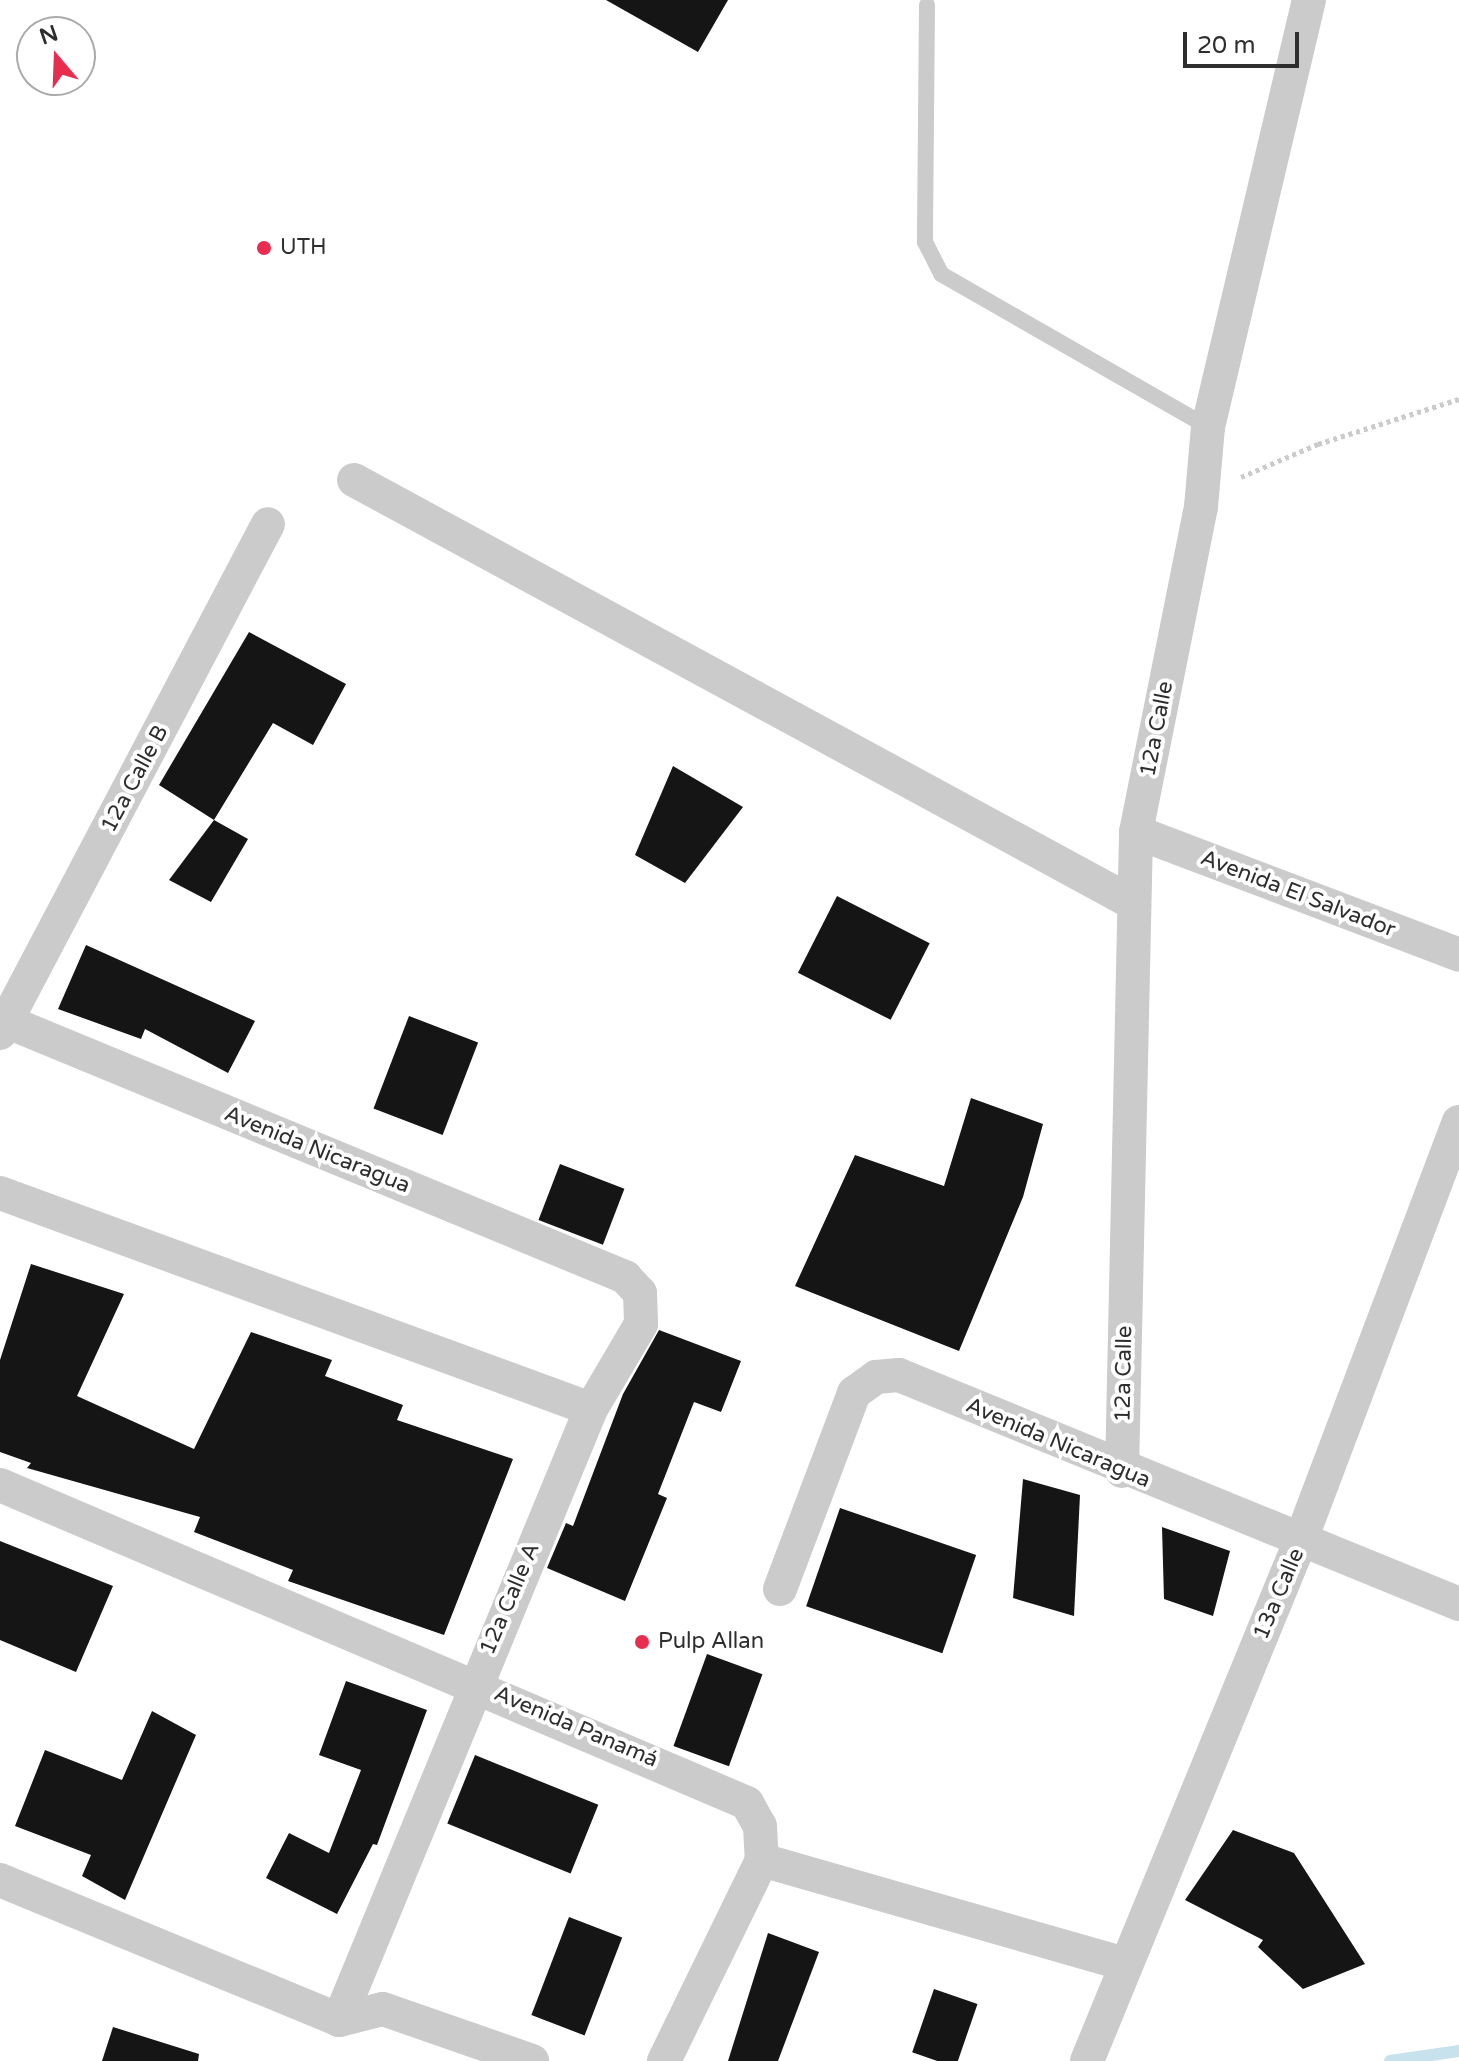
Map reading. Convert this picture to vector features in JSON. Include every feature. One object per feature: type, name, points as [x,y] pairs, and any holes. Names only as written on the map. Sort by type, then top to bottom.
[{"type":"street","name":"12a Calle","points":[[1122,1471],[1136,832],[1201,507],[1208,427],[1309,0]]},
{"type":"street","points":[[354,480],[1133,903]]},
{"type":"street","name":"12a Calle B","points":[[4,1027],[268,524]]},
{"type":"street","name":"Avenida El Salvador","points":[[1136,832],[1459,955]]},
{"type":"street","name":"Avenida Nicaragua","points":[[4,1027],[625,1277]]},
{"type":"street","name":"13a Calle","points":[[1087,2061],[1124,1964],[1300,1542],[1459,1122]]},
{"type":"street","points":[[0,1193],[591,1409]]},
{"type":"street","name":"12a Calle A","points":[[339,2020],[474,1683],[591,1409],[641,1324],[640,1293],[625,1277]]},
{"type":"street","name":"Avenida Nicaragua","points":[[780,1589],[854,1393],[876,1377],[899,1375],[1122,1471],[1459,1604]]},
{"type":"street","name":"Avenida Panamá","points":[[0,1485],[474,1683],[747,1803],[760,1826],[762,1860]]},
{"type":"street","points":[[664,2061],[762,1860],[1124,1964]]},
{"type":"street","points":[[0,1880],[339,2020],[383,2009],[532,2061]]},
{"type":"lane","points":[[927,5],[925,242],[941,274],[1208,427]]},
{"type":"path","points":[[1201,507],[1250,471],[1459,399]]},
{"type":"building","points":[[606,0],[728,0],[698,52]]},
{"type":"building","points":[[249,632],[346,684],[313,745],[273,723],[214,820],[159,785]]},
{"type":"building","points":[[673,766],[743,807],[685,883],[635,855]]},
{"type":"building","points":[[214,820],[248,839],[211,902],[169,880]]},
{"type":"building","points":[[837,896],[930,943],[891,1020],[798,973]]},
{"type":"building","points":[[86,945],[255,1021],[228,1073],[145,1029],[141,1039],[58,1009]]},
{"type":"building","points":[[409,1016],[478,1043],[443,1135],[374,1108]]},
{"type":"building","points":[[971,1098],[1043,1124],[1023,1197],[959,1351],[795,1286],[855,1155],[944,1186]]},
{"type":"building","points":[[560,1164],[624,1189],[603,1245],[538,1220]]},
{"type":"building","points":[[31,1264],[124,1294],[77,1396],[194,1449],[251,1332],[332,1360],[325,1376],[403,1405],[397,1420],[513,1459],[444,1635],[288,1581],[293,1570],[194,1532],[200,1517],[27,1468],[31,1463],[0,1452],[0,1360]]},
{"type":"building","points":[[659,1330],[741,1361],[721,1412],[694,1402],[658,1494],[667,1498],[625,1601],[547,1568],[566,1523],[573,1526],[623,1394]]},
{"type":"building","points":[[1023,1479],[1080,1495],[1074,1616],[1013,1598]]},
{"type":"building","points":[[840,1508],[976,1555],[942,1653],[806,1606]]},
{"type":"building","points":[[1162,1527],[1230,1551],[1213,1616],[1164,1599]]},
{"type":"building","points":[[0,1541],[113,1586],[76,1672],[0,1640]]},
{"type":"building","points":[[707,1654],[762,1674],[729,1766],[673,1746]]},
{"type":"building","points":[[346,1681],[427,1710],[377,1845],[373,1844],[337,1914],[266,1878],[289,1833],[329,1853],[361,1770],[319,1755]]},
{"type":"building","points":[[152,1711],[196,1735],[125,1900],[82,1876],[91,1855],[15,1826],[45,1750],[122,1780]]},
{"type":"building","points":[[475,1755],[598,1805],[571,1873],[447,1824]]},
{"type":"building","points":[[1233,1830],[1294,1853],[1365,1964],[1303,1989],[1258,1947],[1263,1940],[1185,1900]]},
{"type":"building","points":[[569,1917],[622,1937],[585,2035],[531,2015]]},
{"type":"building","points":[[768,1933],[819,1952],[778,2061],[728,2061]]},
{"type":"building","points":[[934,1989],[977,2004],[958,2061],[937,2061],[912,2052]]},
{"type":"building","points":[[113,2027],[199,2054],[198,2061],[102,2061]]},
{"type":"waterway","points":[[1390,2061],[1459,2051]]},
{"type":"place","name":"UTH","points":[[264,248]]},
{"type":"place","name":"Pulp Allan","points":[[642,1642]]}]
